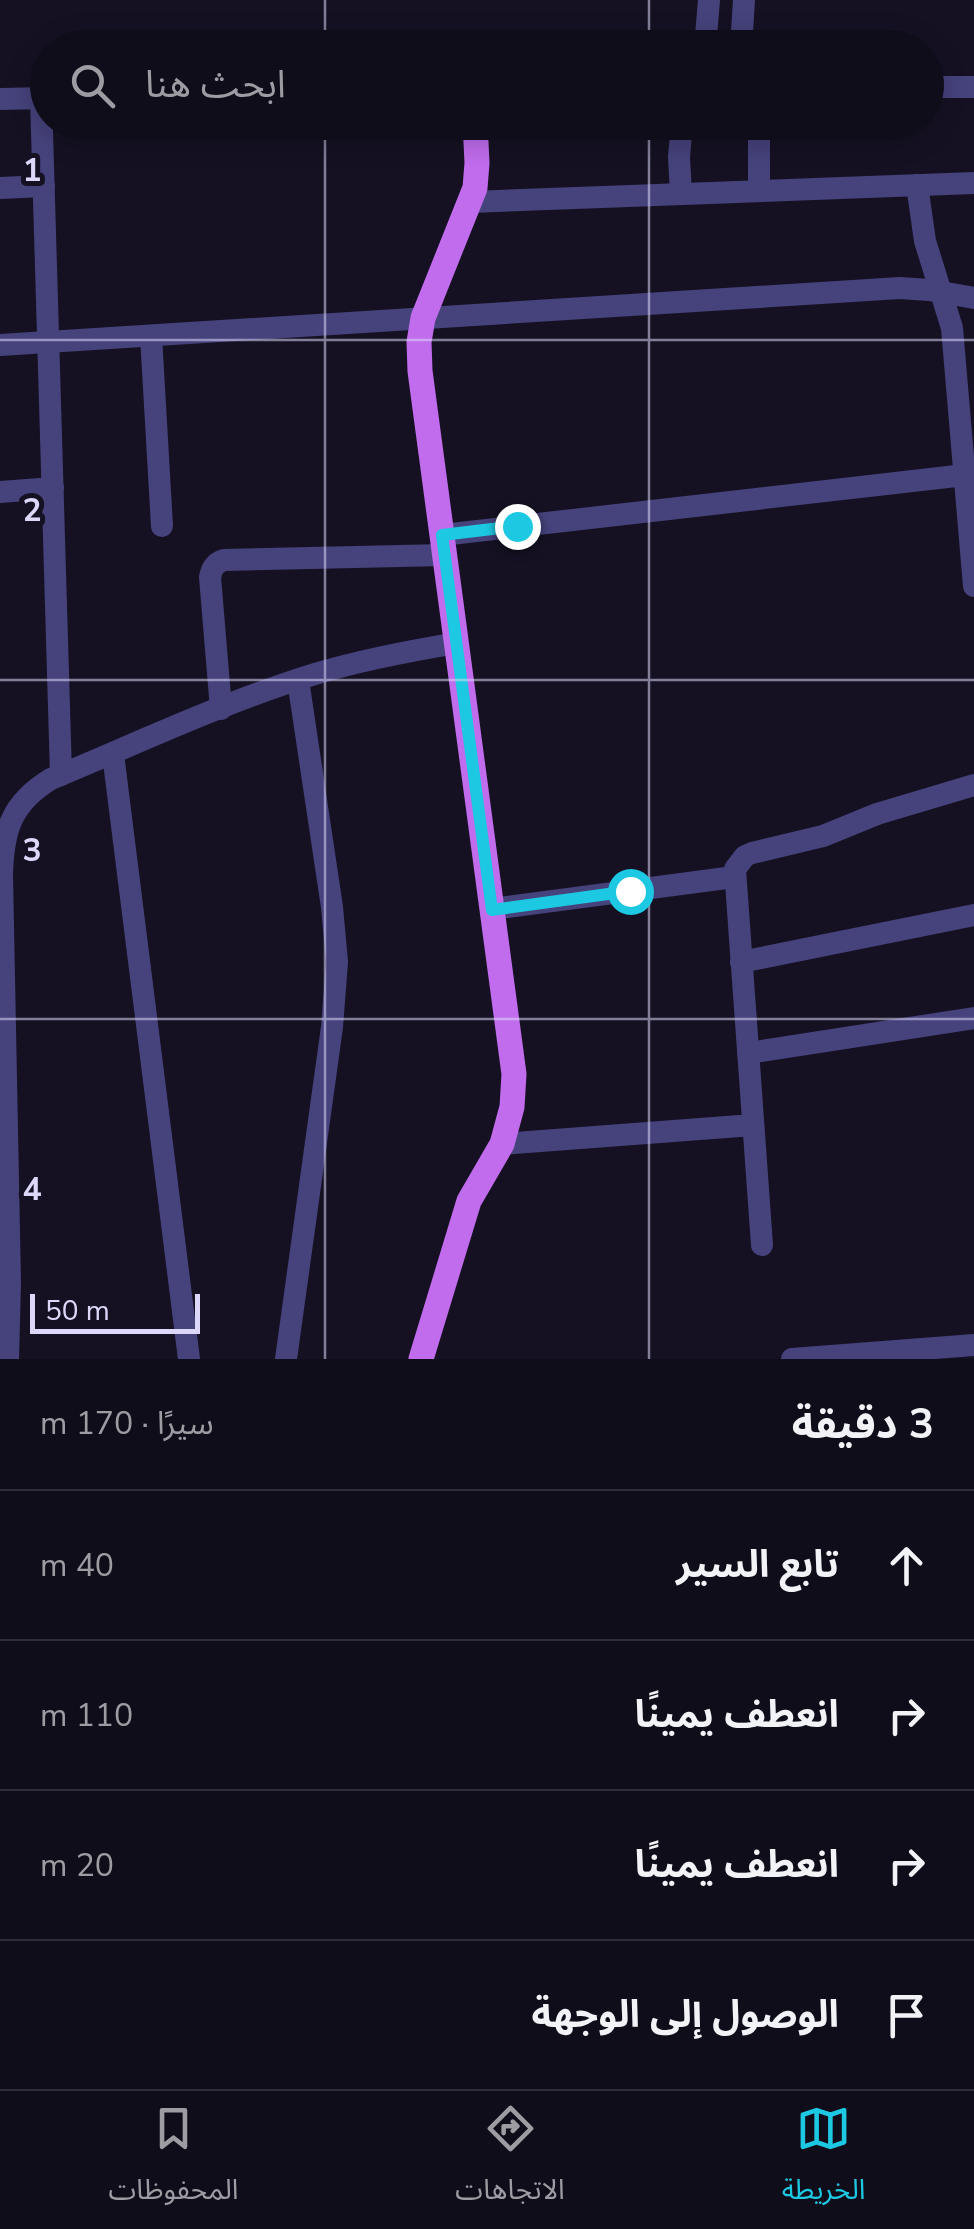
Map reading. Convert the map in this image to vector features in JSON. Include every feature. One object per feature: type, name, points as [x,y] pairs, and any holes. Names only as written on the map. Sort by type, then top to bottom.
[{"type":"main road","points":[[421,1359],[469,1202],[502,1144],[512,1107],[514,1074],[420,371],[423,318],[471,202],[477,176],[476,140]]},
{"type":"street","points":[[706,30],[709,0]]},
{"type":"street","points":[[742,30],[744,0]]},
{"type":"street","points":[[944,87],[974,87]]},
{"type":"street","points":[[0,99],[30,98]]},
{"type":"street","points":[[44,140],[61,775]]},
{"type":"street","points":[[680,140],[682,194]]},
{"type":"street","points":[[760,140],[760,191]]},
{"type":"street","points":[[471,202],[974,183]]},
{"type":"street","points":[[917,185],[924,241],[952,328],[974,586]]},
{"type":"street","points":[[0,188],[44,186]]},
{"type":"street","points":[[0,345],[900,288],[974,298]]},
{"type":"street","points":[[151,336],[162,526]]},
{"type":"street","points":[[221,709],[210,577],[219,562],[443,545],[965,475]]},
{"type":"street","points":[[0,492],[53,488]]},
{"type":"street","points":[[8,1359],[2,857],[8,824],[17,809],[38,787],[61,775],[221,709],[362,661],[457,642]]},
{"type":"street","points":[[286,1359],[332,1027],[336,962],[332,907],[298,680]]},
{"type":"street","points":[[113,754],[189,1359]]},
{"type":"street","points":[[762,1245],[734,877],[739,862],[752,853],[823,836],[878,814],[974,785]]},
{"type":"street","points":[[492,910],[734,877]]},
{"type":"street","points":[[740,962],[974,916]]},
{"type":"street","points":[[748,1053],[974,1018]]},
{"type":"street","points":[[502,1144],[753,1125]]},
{"type":"street","points":[[792,1359],[974,1345]]},
{"type":"route","points":[[517,526],[442,535],[492,910],[630,891]]}]
